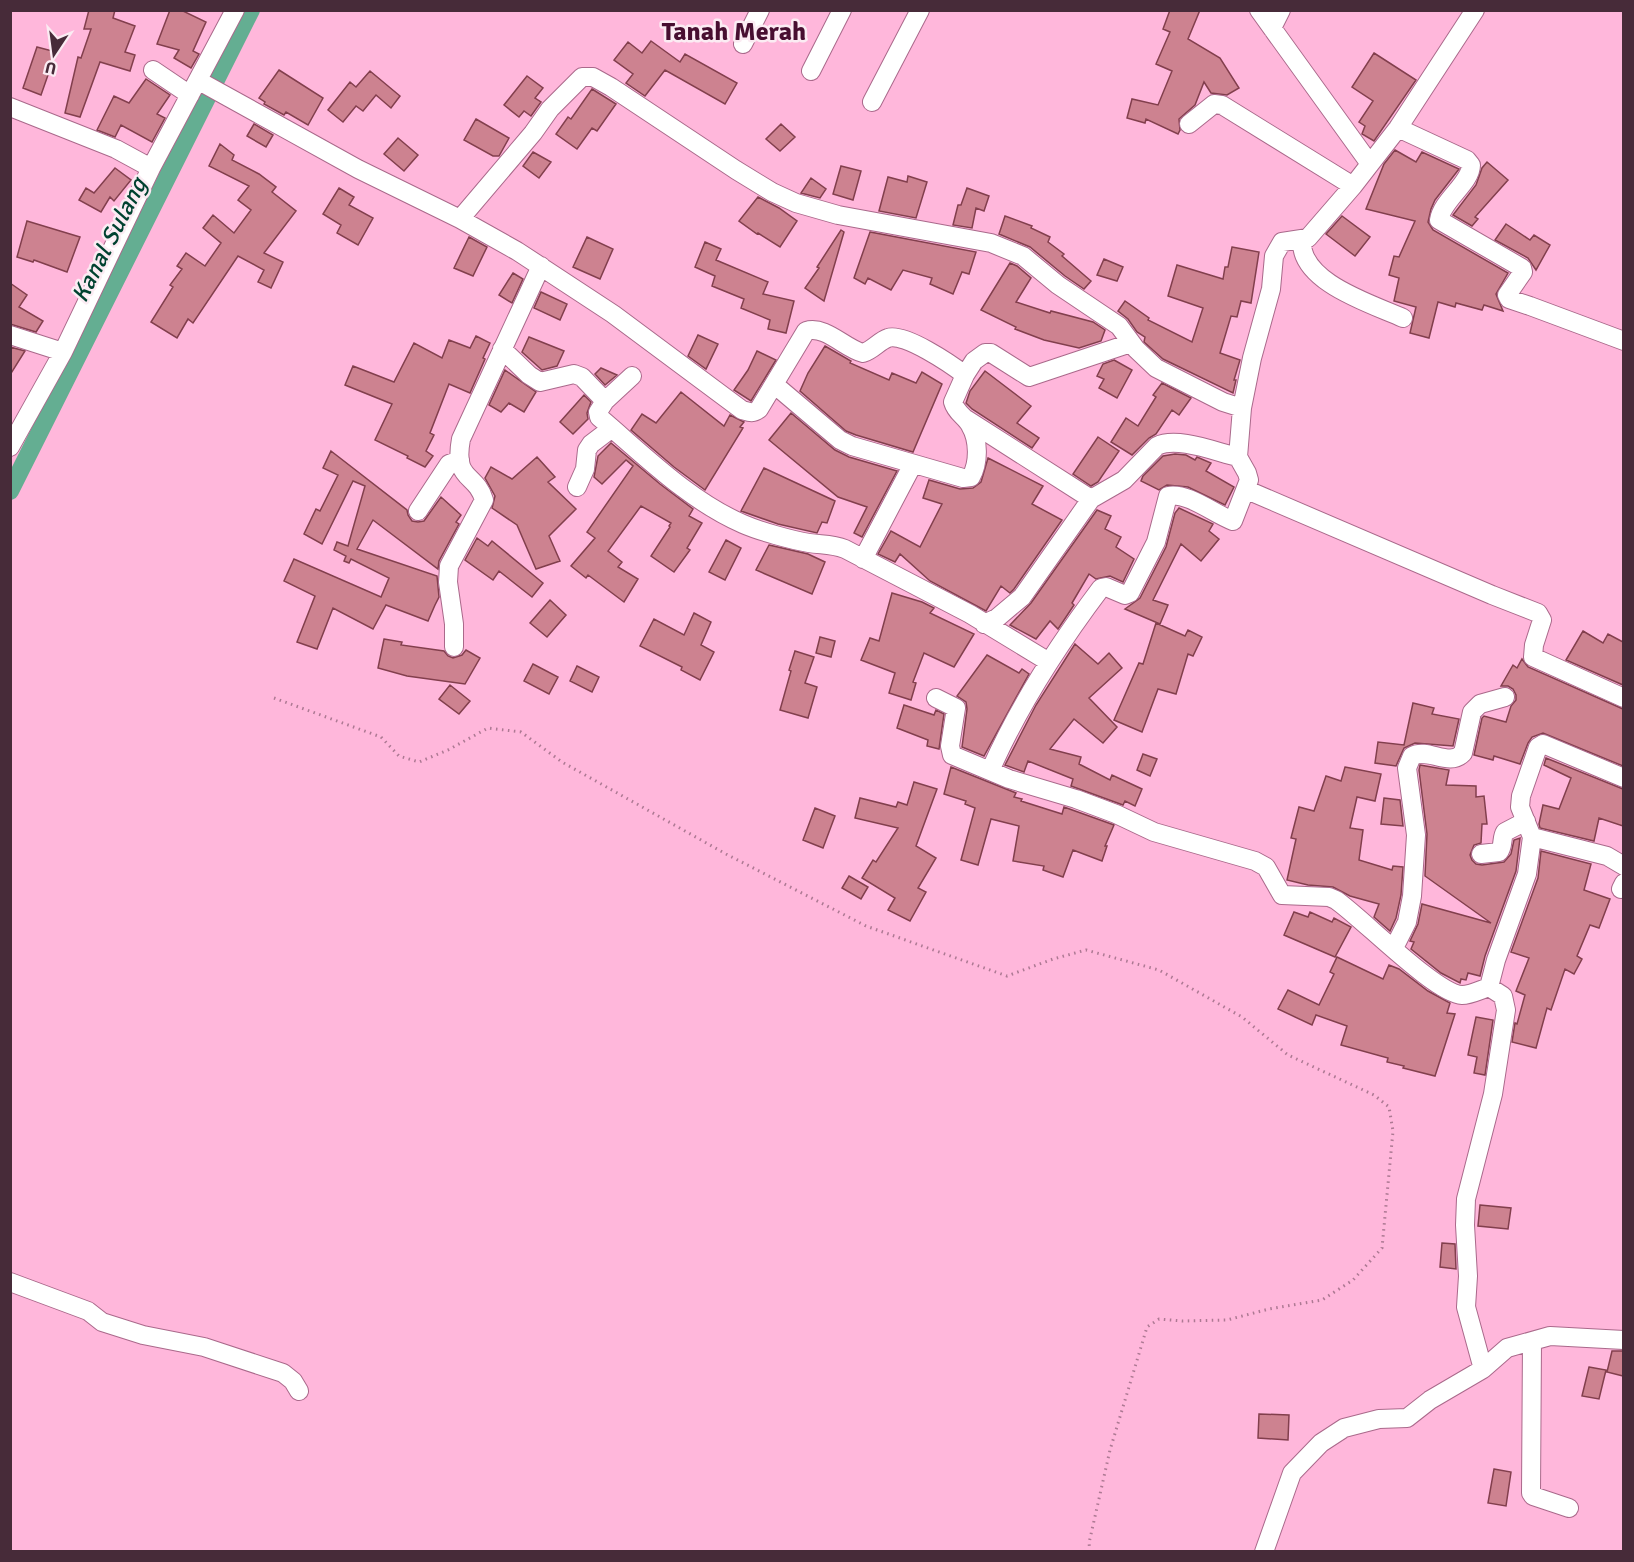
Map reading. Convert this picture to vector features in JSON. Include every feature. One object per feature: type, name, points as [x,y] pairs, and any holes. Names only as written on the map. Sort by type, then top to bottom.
[{"type":"street","points":[[10,447],[18,418],[63,352],[151,168],[198,87],[235,10]]},
{"type":"street","points":[[743,44],[760,10]]},
{"type":"street","points":[[811,71],[842,10]]},
{"type":"street","points":[[872,102],[920,10]]},
{"type":"street","points":[[1259,10],[1370,164]]},
{"type":"street","points":[[1272,28],[1281,10]]},
{"type":"street","points":[[990,771],[1007,732],[1049,662],[1101,588],[1106,587],[1125,595],[1130,593],[1156,543],[1168,496],[1182,496],[1233,521],[1249,480],[1238,457],[1242,408],[1252,358],[1271,289],[1276,250],[1282,242],[1311,235],[1353,186],[1398,128],[1475,10]]},
{"type":"street","points":[[153,70],[223,94],[358,170],[460,219],[541,266],[613,314],[742,410],[755,413],[775,385],[803,334],[810,329],[825,333],[863,353],[870,351],[888,338],[898,337],[927,351],[965,375]]},
{"type":"street","points":[[460,219],[533,133],[556,102],[578,80],[586,76],[610,87],[736,170],[796,204],[838,215],[991,243],[1023,256],[1058,285],[1119,326],[1131,343],[1156,368],[1223,402],[1242,408]]},
{"type":"street","points":[[1189,124],[1212,105],[1222,105],[1353,186]]},
{"type":"street","points":[[10,108],[116,149],[151,168]]},
{"type":"street","points":[[1398,128],[1467,160],[1471,165],[1469,174],[1448,201],[1439,220],[1522,268],[1523,272],[1508,295],[1509,299],[1623,341]]},
{"type":"street","points":[[1302,239],[1304,252],[1316,273],[1335,287],[1402,318]]},
{"type":"street","points":[[454,646],[454,624],[448,582],[449,566],[484,500],[482,492],[464,475],[459,449],[464,429],[541,266]]},
{"type":"street","points":[[10,335],[63,352]]},
{"type":"street","points":[[775,385],[840,440],[852,446],[963,478],[971,477],[975,465],[975,441],[970,424],[956,411],[953,402],[965,375],[974,361],[985,352],[991,353],[1029,377],[1131,343]]},
{"type":"street","points":[[502,349],[537,381],[543,382],[574,374],[582,377],[605,401]]},
{"type":"street","points":[[632,376],[605,401],[598,415],[675,481],[716,510],[744,524],[803,542],[835,545],[984,624],[1049,662]]},
{"type":"street","points":[[964,418],[1091,499]]},
{"type":"street","points":[[577,487],[585,468],[587,450],[591,444],[612,428]]},
{"type":"street","points":[[984,624],[997,618],[1022,597],[1091,499],[1124,480],[1157,446],[1176,442],[1238,457]]},
{"type":"street","points":[[418,511],[449,464],[460,460]]},
{"type":"street","points":[[863,559],[913,464]]},
{"type":"street","points":[[1247,490],[1538,613],[1542,620],[1532,656],[1623,698]]},
{"type":"street","points":[[1394,948],[1407,921],[1412,896],[1416,835],[1407,768],[1412,756],[1418,753],[1450,759],[1458,758],[1463,753],[1472,712],[1480,704],[1505,697]]},
{"type":"street","points":[[936,698],[956,708],[950,750],[952,755],[1009,779],[1076,799],[1154,832],[1256,861],[1266,867],[1282,895],[1329,897],[1336,900],[1394,948],[1414,968],[1456,994],[1465,994],[1488,987],[1503,996],[1506,1010],[1493,1094],[1466,1199],[1468,1276],[1466,1306],[1483,1369]]},
{"type":"street","points":[[1488,987],[1527,874],[1529,829],[1520,807],[1521,796],[1540,744],[1623,778]]},
{"type":"street","points":[[1481,854],[1498,852],[1502,847],[1505,832],[1529,829],[1607,856],[1623,866]]},
{"type":"street","points":[[10,1282],[88,1311],[102,1322],[143,1335],[204,1347],[283,1373],[293,1381],[299,1391]]},
{"type":"street","points":[[1264,1551],[1292,1473],[1321,1443],[1344,1428],[1370,1421],[1407,1418],[1430,1400],[1483,1369],[1507,1348],[1550,1336],[1623,1340]]},
{"type":"street","points":[[1532,1341],[1531,1493],[1533,1496],[1569,1508]]},
{"type":"path","points":[[273,698],[381,737],[399,756],[419,762],[448,750],[488,728],[521,732],[572,768],[726,854],[866,926],[1007,976],[1086,950],[1159,970],[1242,1017],[1288,1055],[1374,1095],[1389,1107],[1393,1131],[1382,1248],[1353,1280],[1322,1300],[1269,1309],[1227,1320],[1158,1319],[1147,1327],[1110,1450],[1089,1543],[1090,1551]]},
{"type":"building","points":[[89,10],[115,10],[113,18],[135,26],[125,52],[135,55],[130,71],[100,62],[80,117],[65,113],[78,57],[81,58],[91,29],[84,29]]},
{"type":"building","points":[[170,10],[181,10],[206,22],[193,51],[199,54],[191,68],[174,58],[179,50],[157,44]]},
{"type":"building","points":[[1170,10],[1200,10],[1188,39],[1220,58],[1239,88],[1227,95],[1211,93],[1204,82],[1195,105],[1179,119],[1178,134],[1146,119],[1145,123],[1127,118],[1132,99],[1158,105],[1172,71],[1156,64],[1170,32],[1163,29]]},
{"type":"building","points":[[651,41],[680,62],[685,54],[737,83],[725,104],[665,70],[645,96],[626,83],[633,74],[614,60],[628,42],[642,53]]},
{"type":"building","points":[[37,47],[56,52],[41,95],[23,88]]},
{"type":"building","points":[[1374,53],[1416,80],[1374,141],[1362,134],[1365,126],[1359,122],[1373,101],[1352,87]]},
{"type":"building","points":[[279,70],[323,98],[308,125],[286,112],[284,115],[264,104],[265,102],[259,98]]},
{"type":"building","points":[[370,71],[400,96],[391,108],[376,95],[363,111],[356,106],[343,122],[328,110],[350,82],[356,87]]},
{"type":"building","points":[[527,76],[543,88],[535,98],[541,102],[531,116],[524,111],[519,117],[504,105]]},
{"type":"building","points":[[146,79],[170,95],[157,114],[165,118],[152,142],[121,125],[115,137],[97,130],[114,96],[129,103]]},
{"type":"building","points":[[592,89],[616,104],[597,131],[592,128],[577,149],[556,134],[568,117],[571,119]]},
{"type":"building","points":[[476,119],[509,138],[499,156],[493,156],[464,140]]},
{"type":"building","points":[[254,124],[273,135],[266,147],[247,136]]},
{"type":"building","points":[[781,124],[795,137],[780,151],[766,139]]},
{"type":"building","points":[[398,138],[418,155],[404,171],[384,154]]},
{"type":"building","points":[[220,144],[234,155],[232,160],[259,174],[276,187],[272,192],[296,211],[264,253],[283,262],[271,288],[258,282],[264,270],[238,256],[193,323],[188,319],[177,338],[151,322],[173,287],[170,285],[182,269],[177,266],[186,253],[205,266],[221,243],[203,228],[213,215],[234,233],[251,210],[238,200],[249,186],[209,166]]},
{"type":"building","points":[[1395,150],[1416,162],[1422,152],[1459,169],[1435,200],[1428,222],[1433,230],[1508,273],[1496,294],[1503,311],[1484,305],[1482,310],[1456,303],[1455,307],[1438,302],[1429,338],[1410,333],[1416,307],[1394,301],[1399,278],[1389,275],[1394,256],[1399,257],[1415,221],[1366,209],[1384,164]]},
{"type":"building","points":[[533,152],[551,162],[539,178],[523,166]]},
{"type":"building","points":[[1487,162],[1508,180],[1475,217],[1478,219],[1472,226],[1453,215],[1476,185],[1482,168]]},
{"type":"building","points":[[841,166],[861,171],[853,200],[833,194]]},
{"type":"building","points":[[115,168],[131,180],[114,201],[110,197],[101,212],[79,200],[86,188],[94,193]]},
{"type":"building","points":[[908,176],[927,182],[916,218],[879,211],[888,177],[907,182]]},
{"type":"building","points":[[811,178],[826,189],[820,198],[801,193]]},
{"type":"building","points":[[339,188],[354,197],[349,205],[373,218],[358,245],[337,233],[341,225],[323,214]]},
{"type":"building","points":[[967,188],[989,196],[984,211],[976,208],[972,228],[953,225],[958,205],[961,205]]},
{"type":"building","points":[[758,197],[797,221],[780,247],[739,221]]},
{"type":"building","points":[[1005,216],[1032,226],[1031,228],[1050,237],[1048,242],[1064,254],[1062,256],[1091,281],[1084,289],[1030,247],[999,234]]},
{"type":"building","points":[[1342,216],[1370,237],[1355,256],[1326,234]]},
{"type":"building","points":[[27,221],[80,237],[67,272],[34,260],[33,262],[17,257]]},
{"type":"building","points":[[1506,224],[1530,240],[1534,235],[1550,245],[1536,270],[1528,258],[1495,240]]},
{"type":"building","points":[[841,230],[844,232],[824,301],[805,288]]},
{"type":"building","points":[[870,232],[976,252],[969,274],[962,272],[953,294],[930,284],[932,278],[903,270],[891,290],[868,278],[865,284],[854,278]]},
{"type":"building","points":[[469,237],[487,247],[473,276],[454,268]]},
{"type":"building","points":[[587,237],[613,249],[600,279],[573,267]]},
{"type":"building","points":[[705,242],[721,249],[716,260],[768,282],[763,294],[794,301],[786,333],[768,329],[770,320],[741,308],[744,299],[712,286],[715,276],[695,267]]},
{"type":"building","points":[[1232,247],[1259,252],[1251,303],[1241,301],[1237,317],[1231,316],[1220,353],[1240,360],[1233,393],[1163,359],[1144,342],[1145,337],[1137,332],[1128,319],[1118,311],[1125,301],[1149,318],[1148,320],[1192,342],[1203,308],[1168,296],[1177,265],[1223,279]]},
{"type":"building","points":[[1104,259],[1123,267],[1117,281],[1097,275]]},
{"type":"building","points":[[1010,263],[1031,278],[1016,302],[1050,313],[1051,311],[1093,322],[1105,330],[1101,341],[1079,348],[1044,340],[1015,329],[1016,327],[981,310]]},
{"type":"building","points":[[513,273],[523,279],[512,303],[499,295]]},
{"type":"building","points":[[10,283],[27,295],[19,307],[43,321],[36,332],[10,324]]},
{"type":"building","points":[[541,292],[567,304],[560,320],[534,308]]},
{"type":"building","points":[[698,335],[718,344],[706,369],[688,356]]},
{"type":"building","points":[[476,336],[490,343],[483,358],[485,359],[470,393],[449,384],[430,433],[434,435],[426,451],[433,456],[425,467],[375,440],[392,404],[345,385],[353,366],[394,382],[414,343],[442,358],[449,340],[470,348]]},
{"type":"building","points":[[529,337],[564,351],[557,366],[542,370],[522,352]]},
{"type":"building","points":[[825,346],[851,361],[850,363],[889,380],[892,373],[916,383],[922,372],[942,384],[913,452],[846,431],[800,391]]},
{"type":"building","points":[[10,347],[25,351],[10,375]]},
{"type":"building","points":[[757,351],[776,360],[751,401],[734,390],[748,370]]},
{"type":"building","points":[[1114,360],[1132,370],[1117,398],[1099,388],[1104,379],[1097,376],[1103,364]]},
{"type":"building","points":[[601,368],[617,375],[605,385],[595,374]]},
{"type":"building","points":[[505,370],[536,392],[524,412],[509,403],[501,412],[489,405]]},
{"type":"building","points":[[985,371],[1031,406],[1017,423],[1039,438],[1032,448],[966,403],[970,391]]},
{"type":"building","points":[[1162,383],[1191,398],[1179,415],[1172,410],[1156,434],[1132,455],[1111,442],[1126,418],[1138,426],[1156,397],[1153,395]]},
{"type":"building","points":[[681,392],[724,426],[730,415],[744,422],[740,427],[743,428],[705,490],[631,430],[642,414],[656,423]]},
{"type":"building","points":[[584,395],[591,402],[587,413],[588,419],[573,434],[560,422]]},
{"type":"building","points":[[791,413],[835,450],[849,457],[897,471],[862,537],[854,533],[867,507],[838,497],[769,440]]},
{"type":"building","points":[[1098,437],[1119,451],[1098,482],[1091,486],[1073,474]]},
{"type":"building","points":[[611,443],[693,509],[689,516],[702,523],[687,548],[690,550],[674,572],[651,556],[671,523],[641,506],[608,551],[622,562],[618,567],[638,579],[624,602],[588,575],[586,578],[571,566],[595,538],[587,532],[633,466],[626,460],[602,484],[594,477],[598,456]]},
{"type":"building","points":[[331,451],[407,510],[412,521],[424,521],[441,497],[461,515],[456,522],[459,524],[439,561],[438,569],[373,520],[357,549],[437,576],[439,597],[428,621],[386,605],[373,629],[333,608],[317,649],[297,642],[315,596],[284,581],[294,559],[381,597],[389,578],[351,559],[349,563],[344,561],[346,556],[334,550],[337,542],[348,546],[365,486],[353,481],[322,544],[304,534],[316,509],[320,511],[338,475],[323,468]]},
{"type":"building","points":[[1186,455],[1195,460],[1197,457],[1211,463],[1206,471],[1234,487],[1225,505],[1188,487],[1167,485],[1159,490],[1141,481],[1143,476],[1163,456]]},
{"type":"building","points":[[537,457],[555,477],[548,482],[576,509],[549,536],[560,561],[536,569],[517,525],[492,508],[495,496],[485,478],[491,467],[512,479]]},
{"type":"building","points":[[988,458],[1043,486],[1032,504],[1062,520],[1014,589],[1010,593],[1001,586],[986,611],[930,581],[900,554],[895,562],[878,554],[891,531],[920,547],[942,504],[923,498],[929,480],[960,489],[973,488],[981,482]]},
{"type":"building","points":[[764,468],[835,501],[827,523],[822,522],[817,533],[778,524],[741,511]]},
{"type":"building","points":[[1179,508],[1213,524],[1209,531],[1219,539],[1201,561],[1181,544],[1153,600],[1168,605],[1160,624],[1125,609],[1140,598],[1166,547],[1175,513]]},
{"type":"building","points":[[1097,510],[1111,516],[1105,529],[1121,537],[1116,547],[1134,559],[1123,582],[1110,576],[1096,579],[1089,574],[1072,603],[1074,605],[1058,629],[1050,621],[1036,639],[1010,625],[1031,603]]},
{"type":"building","points":[[477,538],[488,546],[492,541],[543,583],[532,597],[499,571],[493,580],[465,560]]},
{"type":"building","points":[[726,540],[741,548],[725,580],[709,572]]},
{"type":"building","points":[[769,545],[808,554],[825,562],[812,594],[756,570]]},
{"type":"building","points":[[892,593],[934,608],[930,613],[974,634],[954,667],[924,653],[913,682],[916,683],[911,700],[889,693],[895,673],[861,660],[870,638],[879,641]]},
{"type":"building","points":[[550,600],[566,615],[547,637],[530,623]]},
{"type":"building","points":[[694,613],[711,622],[701,645],[714,652],[700,680],[681,670],[682,667],[640,646],[654,619],[684,635]]},
{"type":"building","points":[[1156,623],[1185,636],[1188,630],[1202,637],[1193,656],[1188,654],[1176,694],[1158,689],[1142,732],[1114,720],[1139,663],[1143,664]]},
{"type":"building","points":[[1583,631],[1603,643],[1608,634],[1623,642],[1623,685],[1566,660]]},
{"type":"building","points":[[820,637],[835,641],[831,657],[816,653]]},
{"type":"building","points":[[384,639],[402,642],[401,645],[444,651],[453,658],[462,655],[466,650],[480,658],[465,684],[407,676],[378,668]]},
{"type":"building","points":[[1075,644],[1098,664],[1109,653],[1122,668],[1089,698],[1117,727],[1103,743],[1074,719],[1050,749],[1081,757],[1079,764],[1110,780],[1112,775],[1142,789],[1135,806],[1125,801],[1123,805],[1071,786],[1073,779],[1028,761],[1024,772],[1005,765],[1036,705]]},
{"type":"building","points":[[795,651],[814,657],[805,683],[817,687],[808,718],[780,710]]},
{"type":"building","points":[[987,655],[1019,673],[1022,669],[1029,674],[984,756],[962,747],[967,709],[966,702],[957,696]]},
{"type":"building","points":[[1522,659],[1528,667],[1623,709],[1623,766],[1543,733],[1532,737],[1520,764],[1494,756],[1493,760],[1474,755],[1482,718],[1484,716],[1506,722],[1516,695],[1508,686],[1501,686],[1513,665],[1517,668]]},
{"type":"building","points":[[533,664],[558,677],[549,694],[524,681]]},
{"type":"building","points":[[577,666],[599,677],[592,692],[570,681]]},
{"type":"building","points":[[450,685],[470,701],[459,714],[439,699]]},
{"type":"building","points":[[1413,703],[1434,708],[1432,714],[1459,719],[1453,746],[1415,743],[1404,748],[1396,766],[1375,763],[1378,742],[1404,745]]},
{"type":"building","points":[[904,705],[934,715],[936,710],[944,714],[939,749],[927,746],[928,740],[897,728]]},
{"type":"building","points":[[1143,754],[1157,759],[1150,776],[1137,770]]},
{"type":"building","points":[[1546,758],[1623,789],[1623,826],[1599,818],[1594,841],[1540,828],[1543,805],[1559,809],[1571,778],[1544,765]]},
{"type":"building","points":[[1420,765],[1449,770],[1446,785],[1476,786],[1476,797],[1484,796],[1487,824],[1482,824],[1481,843],[1474,845],[1470,855],[1476,864],[1504,862],[1511,854],[1514,840],[1520,838],[1516,871],[1480,976],[1468,973],[1466,980],[1461,979],[1460,983],[1441,973],[1411,949],[1414,942],[1410,941],[1418,924],[1422,904],[1491,923],[1425,876],[1427,834]]},
{"type":"building","points":[[951,767],[1016,793],[1014,797],[1022,799],[1021,801],[1062,814],[1064,807],[1114,825],[1105,846],[1107,846],[1102,861],[1073,850],[1063,877],[1043,870],[1044,866],[1013,861],[1019,826],[991,819],[978,865],[961,860],[975,808],[965,804],[966,801],[944,794]]},
{"type":"building","points":[[1345,767],[1381,774],[1375,801],[1357,797],[1350,828],[1363,830],[1359,860],[1392,870],[1393,866],[1403,867],[1401,895],[1396,918],[1390,931],[1374,917],[1379,904],[1350,896],[1333,887],[1287,880],[1296,839],[1291,838],[1299,807],[1314,811],[1326,776],[1341,781]]},
{"type":"building","points":[[914,782],[937,789],[916,846],[936,858],[918,888],[926,892],[910,921],[888,910],[895,898],[862,878],[873,860],[876,862],[898,828],[855,818],[860,798],[896,807],[898,802],[907,805]]},
{"type":"building","points":[[1384,798],[1400,800],[1403,826],[1381,824]]},
{"type":"building","points":[[815,808],[835,816],[823,848],[803,840]]},
{"type":"building","points":[[1541,851],[1591,864],[1584,890],[1610,899],[1599,928],[1590,925],[1577,956],[1582,959],[1574,974],[1565,969],[1551,1010],[1547,1008],[1536,1048],[1512,1042],[1515,1023],[1517,1024],[1525,995],[1516,991],[1529,958],[1511,952],[1538,878]]},
{"type":"building","points":[[849,876],[868,887],[861,899],[842,888]]},
{"type":"building","points":[[1294,912],[1308,917],[1310,912],[1332,922],[1334,918],[1351,927],[1335,957],[1284,935]]},
{"type":"building","points":[[1337,957],[1383,979],[1389,965],[1399,969],[1428,991],[1450,1003],[1447,1013],[1455,1014],[1435,1076],[1403,1068],[1404,1066],[1387,1062],[1388,1058],[1341,1045],[1347,1026],[1316,1015],[1312,1025],[1278,1009],[1288,990],[1319,1005],[1334,974],[1330,972]]},
{"type":"building","points":[[1476,1017],[1493,1020],[1485,1075],[1474,1073],[1477,1057],[1468,1055]]},
{"type":"building","points":[[1480,1205],[1511,1208],[1508,1229],[1478,1226]]},
{"type":"building","points":[[1442,1243],[1455,1244],[1456,1269],[1440,1267]]},
{"type":"building","points":[[1612,1351],[1623,1351],[1623,1376],[1607,1372]]},
{"type":"building","points":[[1589,1367],[1606,1370],[1599,1399],[1582,1396]]},
{"type":"building","points":[[1259,1414],[1289,1415],[1288,1440],[1258,1438]]},
{"type":"building","points":[[1494,1469],[1511,1472],[1506,1506],[1488,1503]]},
{"type":"waterway","name":"Kanal Sulang","points":[[10,491],[251,10]]},
{"type":"district","name":"Tanah Merah","points":[[734,31]]}]
